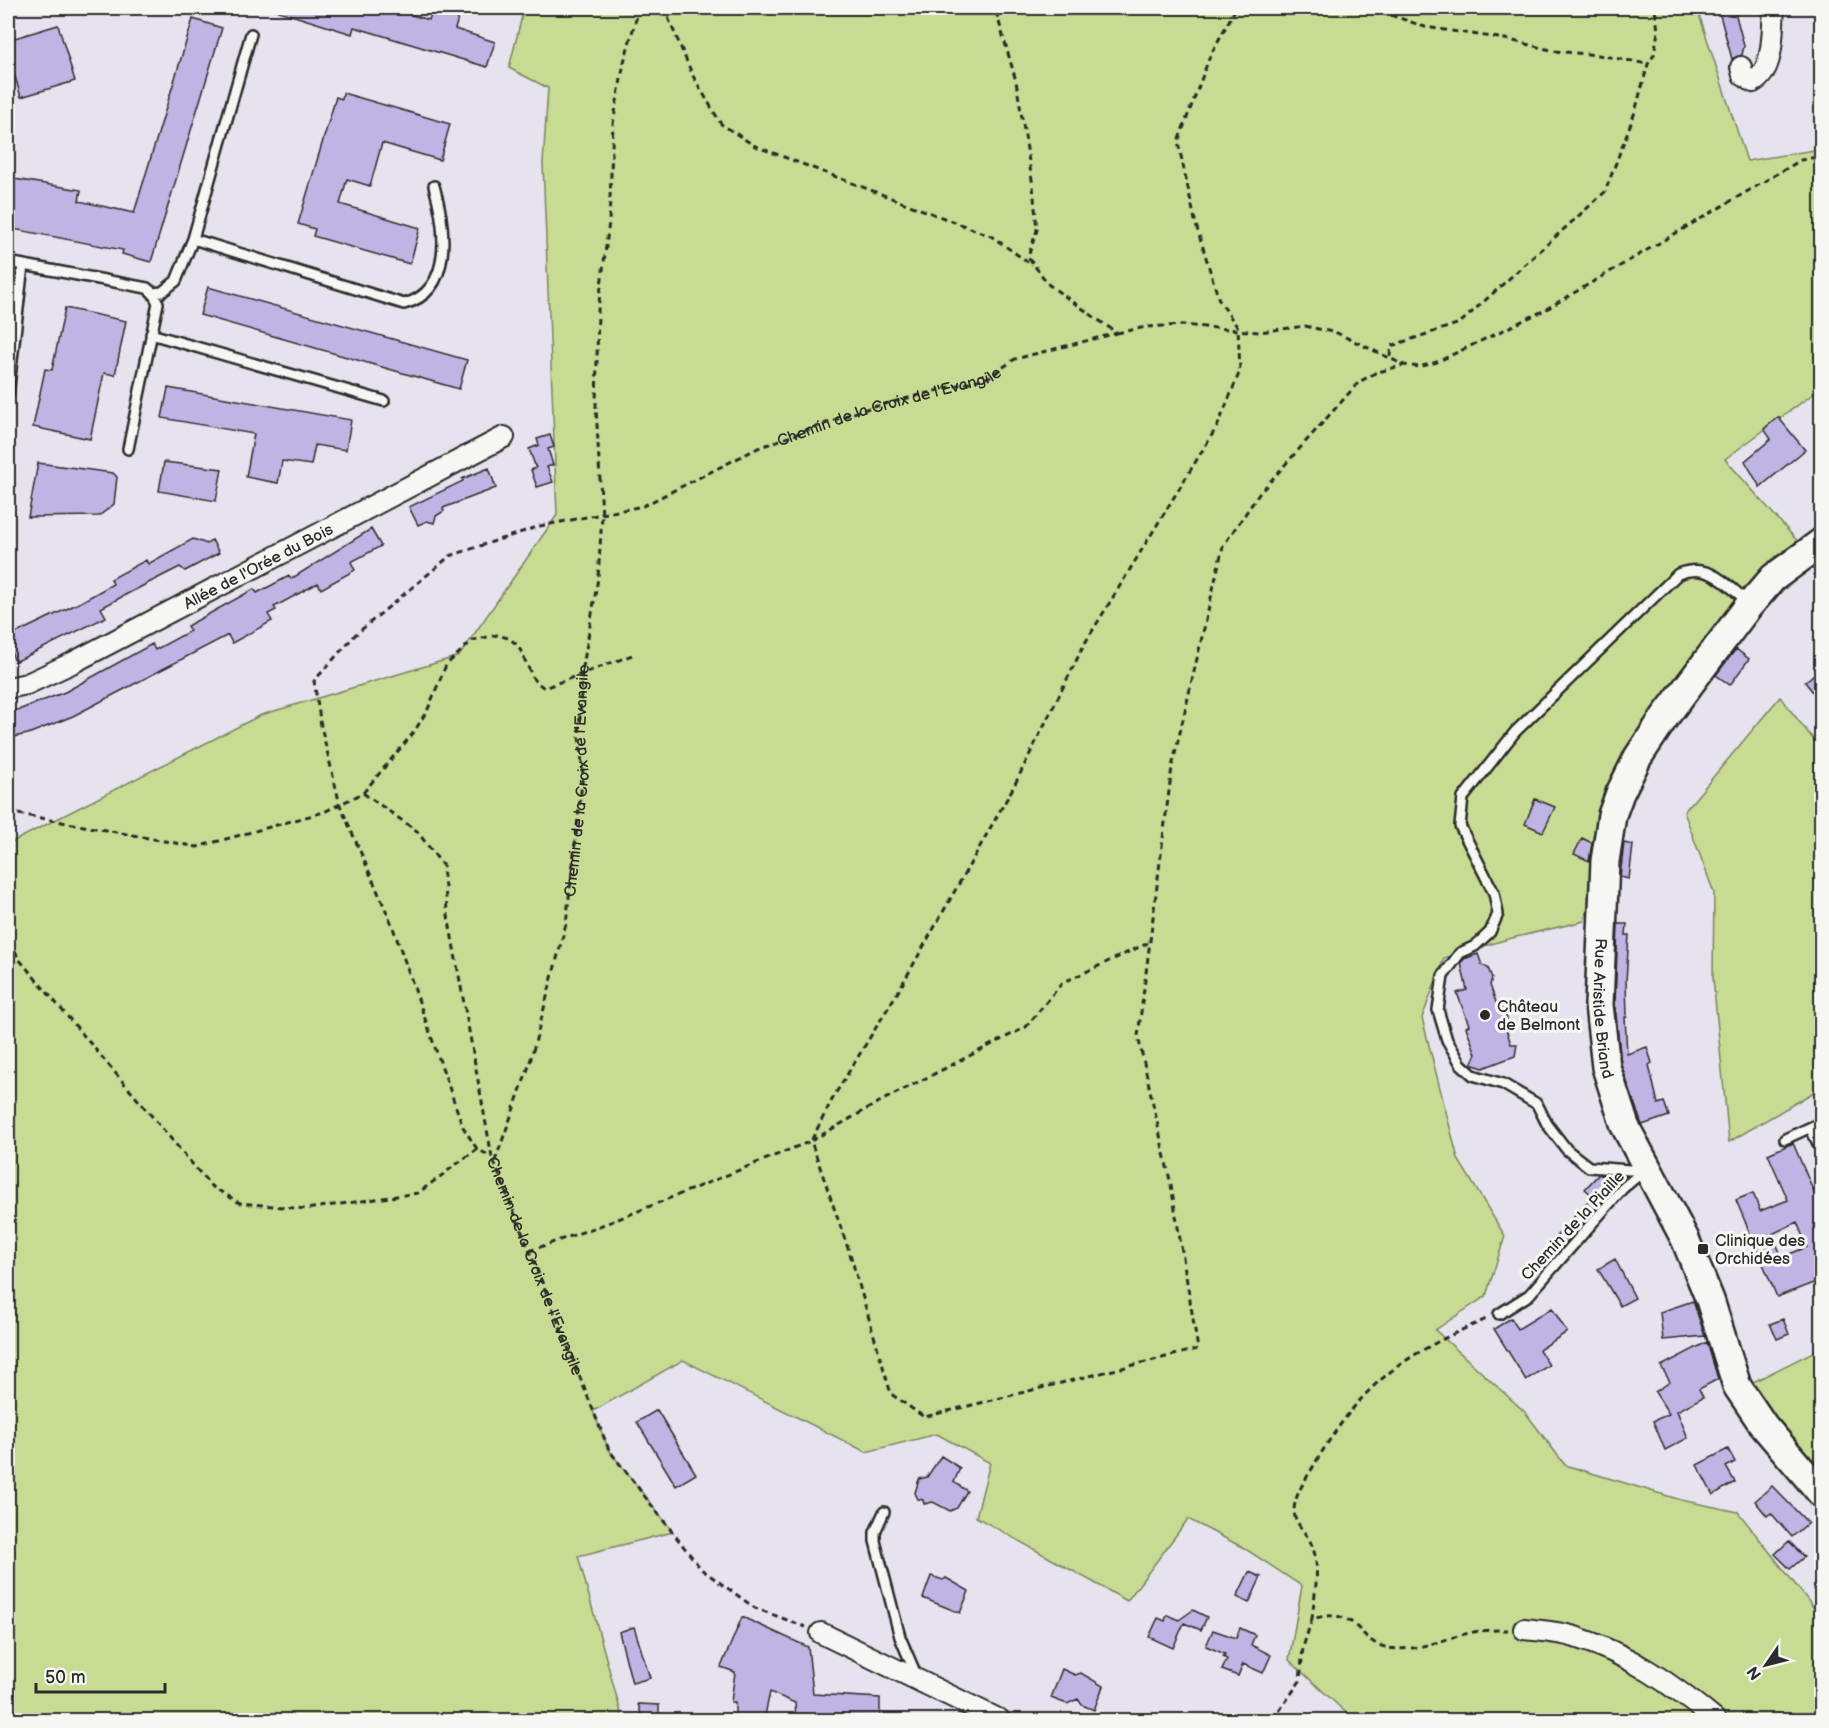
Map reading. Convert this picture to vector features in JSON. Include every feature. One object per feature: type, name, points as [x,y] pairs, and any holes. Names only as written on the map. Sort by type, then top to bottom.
[{"type":"street","points":[[1741,67],[1743,75],[1753,81],[1758,79],[1765,67],[1770,51],[1774,8]]},
{"type":"street","name":"Allée de l'Orée du Bois","points":[[8,688],[27,684],[72,663],[504,437]]},
{"type":"street","name":"Rue Aristide Briand","points":[[1821,542],[1773,578],[1750,604],[1638,757],[1620,793],[1608,840],[1601,941],[1600,1030],[1606,1067],[1625,1126],[1685,1239],[1710,1300],[1739,1389],[1784,1453],[1821,1494]]},
{"type":"street","points":[[1524,1629],[1574,1636],[1630,1659],[1671,1684],[1713,1719]]},
{"type":"street","points":[[821,1633],[1000,1720]]},
{"type":"lane","points":[[153,293],[162,292],[176,281],[193,239],[251,34]]},
{"type":"lane","points":[[193,239],[404,304],[424,295],[440,265],[444,244],[441,213],[434,186]]},
{"type":"lane","points":[[8,262],[147,288],[153,293],[158,303],[128,448]]},
{"type":"lane","points":[[8,395],[12,310],[23,265]]},
{"type":"lane","points":[[152,334],[384,401]]},
{"type":"lane","points":[[1648,1168],[1630,1170],[1589,1167],[1567,1150],[1547,1124],[1537,1104],[1503,1084],[1473,1075],[1461,1064],[1447,1040],[1438,1010],[1443,976],[1460,953],[1475,946],[1490,932],[1498,914],[1494,893],[1460,826],[1463,798],[1515,732],[1678,574],[1693,568],[1708,571],[1750,604]]},
{"type":"lane","points":[[1785,1139],[1811,1129],[1821,1122]]},
{"type":"lane","points":[[1811,1129],[1821,1152]]},
{"type":"lane","name":"Chemin de la Piaille","points":[[1499,1314],[1529,1294],[1623,1188],[1648,1168]]},
{"type":"lane","points":[[884,1512],[875,1532],[876,1547],[900,1637],[918,1679]]},
{"type":"path","points":[[495,1161],[477,1149],[463,1127],[391,922],[340,805],[321,726],[314,681],[355,635],[450,556],[540,526],[602,516],[596,407],[598,310],[609,222],[613,124],[624,62],[639,8]]},
{"type":"path","points":[[664,8],[693,76],[722,124],[755,146],[991,236],[1036,268]]},
{"type":"path","points":[[995,8],[1016,81],[1033,186],[1037,230],[1028,257],[1049,285],[1117,333]]},
{"type":"path","points":[[1236,8],[1210,56],[1178,142],[1196,225],[1219,300],[1238,328],[1240,371],[1218,424],[1085,643],[1008,796],[910,972],[834,1096],[811,1141],[851,1257],[891,1394],[924,1417],[1198,1349],[1171,1185],[1138,1036],[1172,767],[1222,546],[1259,494],[1359,382],[1375,373],[1404,365],[1419,367],[1437,362],[1476,345],[1543,311],[1801,160],[1821,156]]},
{"type":"path","points":[[1371,8],[1425,27],[1505,39],[1555,51],[1598,55],[1648,64]]},
{"type":"path","points":[[1390,356],[1391,346],[1460,323],[1605,192],[1635,112],[1648,64],[1654,55],[1658,32],[1655,8]]},
{"type":"path","name":"Chemin de la Croix de l'Evangile","points":[[821,1633],[755,1608],[701,1569],[609,1450],[495,1161],[529,1066],[566,924],[583,774],[579,736],[582,673],[598,578],[602,516],[644,506],[758,448],[852,414],[989,377],[1015,359],[1146,327],[1183,325],[1238,328],[1259,332],[1305,326],[1337,333],[1390,356],[1404,365]]},
{"type":"path","points":[[8,812],[197,847],[324,812],[363,793],[414,732],[428,710],[446,665],[473,640],[497,635],[508,638],[518,645],[534,680],[544,688],[635,654]]},
{"type":"path","points":[[363,793],[417,831],[443,866],[447,910],[492,1157]]},
{"type":"path","points":[[8,931],[18,958],[140,1104],[211,1186],[240,1203],[306,1209],[418,1193],[477,1149]]},
{"type":"path","points":[[529,1251],[616,1220],[811,1141],[881,1101],[1026,1028],[1062,983],[1148,943]]},
{"type":"path","points":[[1273,1720],[1300,1681],[1304,1647],[1312,1618],[1316,1577],[1312,1546],[1299,1528],[1294,1510],[1299,1491],[1340,1423],[1378,1381],[1406,1359],[1438,1340],[1499,1314]]},
{"type":"path","points":[[1312,1618],[1332,1613],[1349,1620],[1385,1648],[1404,1650],[1479,1631],[1524,1629]]},
{"type":"green space","points":[[524,8],[1697,8],[1747,161],[1821,149],[1821,388],[1725,459],[1807,552],[1664,718],[1608,840],[1584,921],[1508,939],[1444,958],[1422,1018],[1458,1159],[1505,1236],[1486,1296],[1435,1330],[1525,1412],[1565,1465],[1681,1500],[1738,1512],[1821,1617],[1821,1720],[1354,1720],[1289,1660],[1302,1586],[1244,1548],[1188,1519],[1127,1601],[976,1517],[990,1463],[937,1434],[866,1452],[683,1360],[593,1411],[609,1450],[673,1532],[578,1556],[623,1720],[8,1720],[8,844],[261,715],[459,656],[557,515],[543,163],[548,88],[509,68]]},
{"type":"green space","points":[[1780,697],[1821,749],[1822,1022],[1815,1026],[1819,1089],[1729,1142],[1713,978],[1714,893],[1684,812]]},
{"type":"green space","points":[[1821,1348],[1821,1494],[1749,1384]]},
{"type":"building","points":[[278,8],[388,8],[429,20],[433,8],[461,8],[455,29],[495,42],[487,67],[354,27],[352,34],[278,11]]},
{"type":"building","points":[[1718,8],[1734,8],[1744,46],[1742,55],[1732,59]]},
{"type":"building","points":[[193,19],[222,28],[151,262],[122,254],[123,250],[8,228],[8,178],[81,190],[79,201],[134,213]]},
{"type":"building","points":[[58,25],[75,81],[21,97],[8,53],[8,40]]},
{"type":"building","points":[[343,93],[450,124],[440,160],[382,143],[370,186],[347,179],[340,204],[420,228],[410,264],[313,236],[315,229],[298,224],[336,97],[342,99]]},
{"type":"building","points":[[208,287],[467,360],[459,389],[200,315]]},
{"type":"building","points":[[65,308],[126,321],[115,375],[104,373],[90,439],[33,427],[45,369],[52,370]]},
{"type":"building","points":[[168,388],[351,420],[346,450],[315,445],[311,465],[282,461],[278,483],[246,477],[254,434],[162,418]]},
{"type":"building","points":[[1778,417],[1805,450],[1760,487],[1745,461],[1771,439],[1764,429]]},
{"type":"building","points":[[550,435],[554,447],[548,449],[553,465],[547,467],[553,482],[537,487],[531,470],[536,468],[529,449],[539,445],[537,439]]},
{"type":"building","points":[[164,462],[222,469],[216,501],[159,491]]},
{"type":"building","points":[[38,463],[113,473],[117,477],[114,504],[99,516],[28,517]]},
{"type":"building","points":[[489,468],[496,488],[443,508],[444,511],[436,516],[434,523],[427,521],[418,525],[409,507],[463,481],[462,479]]},
{"type":"building","points":[[371,529],[381,546],[351,562],[355,570],[321,589],[318,583],[274,607],[276,610],[268,614],[272,621],[232,643],[228,635],[73,716],[28,734],[8,738],[8,712],[65,692],[152,644],[155,650],[190,631],[187,626],[254,589],[257,593],[289,576],[291,579]]},
{"type":"building","points":[[193,539],[207,544],[212,540],[219,553],[185,571],[180,567],[127,594],[101,608],[106,617],[15,662],[8,644],[8,637],[81,602],[113,584],[111,579],[146,560],[148,564]]},
{"type":"building","points":[[1736,649],[1749,659],[1730,685],[1716,675]]},
{"type":"building","points":[[1821,668],[1821,702],[1805,682]]},
{"type":"building","points":[[1535,799],[1555,807],[1543,832],[1525,824]]},
{"type":"building","points":[[1582,838],[1592,843],[1589,861],[1574,854]]},
{"type":"building","points":[[1624,843],[1633,845],[1629,879],[1620,877]]},
{"type":"building","points":[[1618,924],[1627,924],[1626,935],[1629,935],[1626,981],[1627,1017],[1625,1017],[1627,1054],[1647,1047],[1652,1063],[1649,1065],[1658,1104],[1664,1102],[1669,1116],[1642,1125],[1621,1064],[1615,1004]]},
{"type":"building","name":"Château de Belmont","points":[[1478,954],[1482,965],[1488,968],[1492,978],[1490,985],[1498,1008],[1504,1010],[1507,1019],[1505,1026],[1511,1044],[1517,1044],[1515,1056],[1483,1068],[1471,1064],[1476,1054],[1466,1027],[1469,1025],[1457,993],[1467,990],[1461,963],[1464,959]]},
{"type":"building","points":[[1793,1143],[1815,1195],[1821,1192],[1821,1280],[1777,1297],[1736,1200],[1753,1193],[1760,1211],[1788,1200],[1768,1154]],"holes":[[[1797,1222],[1807,1247],[1782,1257],[1772,1234]]]},
{"type":"building","points":[[1599,1174],[1607,1178],[1610,1176],[1617,1184],[1559,1251],[1550,1243],[1593,1196],[1585,1189]]},
{"type":"building","points":[[1615,1259],[1635,1298],[1620,1306],[1598,1269]]},
{"type":"building","points":[[1693,1301],[1705,1336],[1663,1340],[1660,1312]]},
{"type":"building","points":[[1552,1308],[1567,1332],[1539,1350],[1549,1365],[1526,1380],[1494,1329],[1511,1318],[1518,1329]]},
{"type":"building","points":[[1783,1319],[1789,1334],[1777,1339],[1770,1324]]},
{"type":"building","points":[[1707,1342],[1718,1379],[1699,1389],[1703,1397],[1677,1411],[1688,1438],[1665,1450],[1653,1421],[1669,1414],[1655,1392],[1670,1382],[1661,1366]]},
{"type":"building","points":[[657,1410],[696,1474],[676,1486],[637,1422]]},
{"type":"building","points":[[1728,1449],[1735,1462],[1726,1467],[1735,1482],[1713,1495],[1697,1465]]},
{"type":"building","points":[[941,1456],[960,1468],[954,1482],[967,1491],[957,1508],[950,1511],[933,1502],[924,1504],[915,1493],[919,1479],[927,1477]]},
{"type":"building","points":[[1772,1486],[1808,1523],[1792,1537],[1771,1513],[1767,1516],[1755,1501]]},
{"type":"building","points":[[1789,1541],[1804,1557],[1790,1569],[1775,1554]]},
{"type":"building","points":[[1249,1572],[1261,1577],[1249,1603],[1237,1597]]},
{"type":"building","points":[[931,1576],[943,1580],[946,1578],[969,1591],[960,1613],[923,1598]]},
{"type":"building","points":[[1193,1610],[1207,1617],[1201,1630],[1184,1623],[1173,1648],[1149,1637],[1158,1618],[1165,1621],[1167,1615],[1179,1620]]},
{"type":"building","points":[[742,1617],[808,1647],[813,1694],[880,1698],[880,1717],[815,1715],[816,1720],[796,1720],[795,1703],[770,1692],[764,1720],[735,1720],[735,1702],[731,1702],[735,1672],[721,1667]]},
{"type":"building","points":[[634,1627],[650,1678],[632,1683],[619,1632]]},
{"type":"building","points":[[1240,1628],[1255,1635],[1251,1645],[1271,1655],[1263,1673],[1243,1664],[1238,1676],[1222,1670],[1227,1659],[1223,1657],[1225,1654],[1206,1646],[1213,1630],[1236,1638]]},
{"type":"building","points":[[1062,1669],[1075,1675],[1081,1673],[1103,1686],[1094,1710],[1082,1705],[1078,1699],[1067,1704],[1051,1698]]},
{"type":"building","points":[[638,1704],[659,1705],[659,1720],[643,1720]]},
{"type":"place","name":"Château de Belmont","points":[[1485,1015]]},
{"type":"place","name":"Clinique des Orchidées","points":[[1703,1249]]}]
